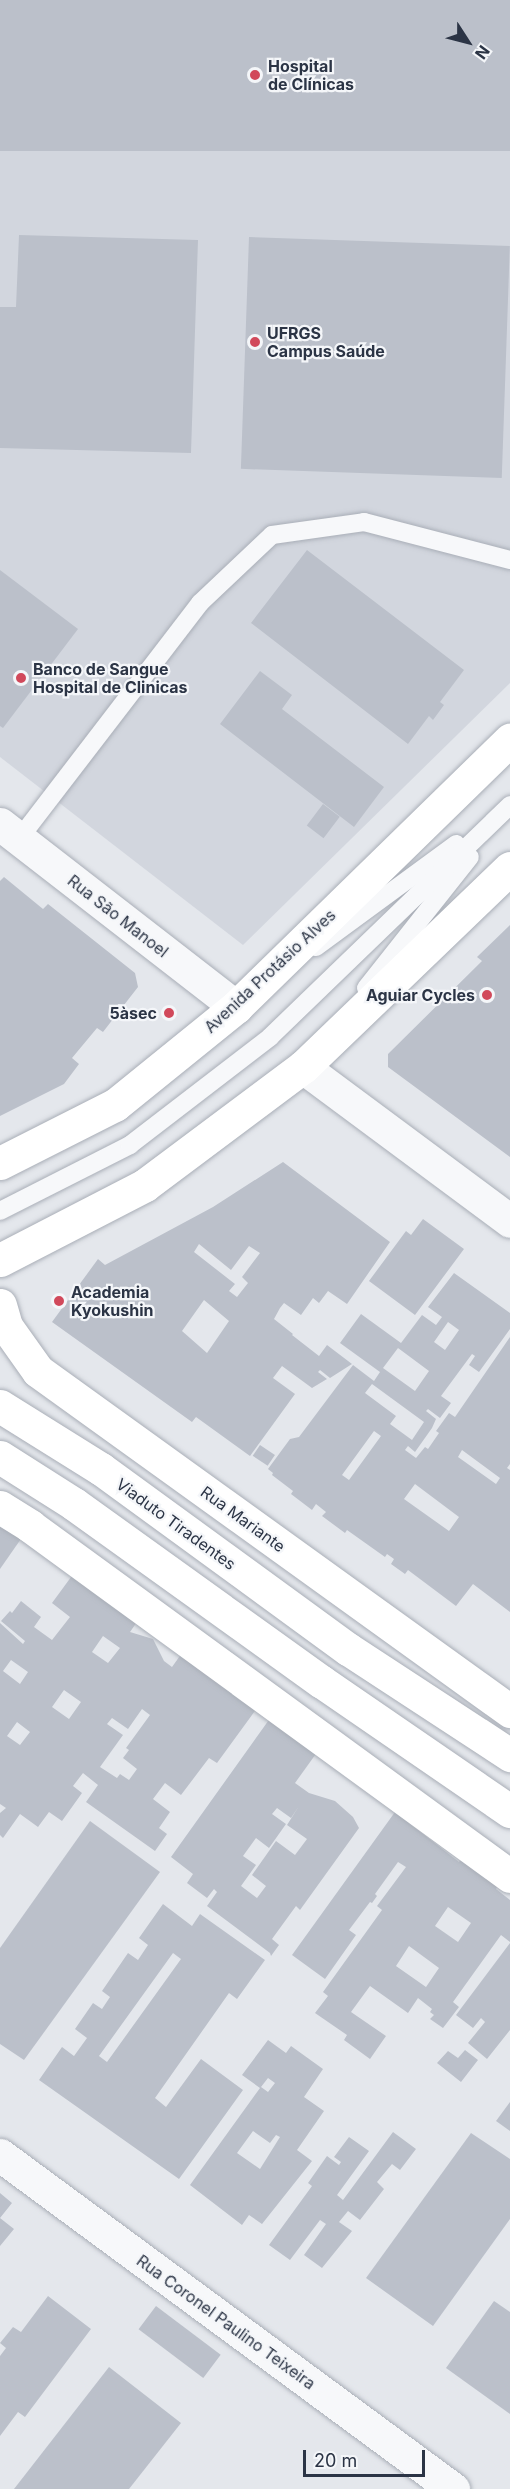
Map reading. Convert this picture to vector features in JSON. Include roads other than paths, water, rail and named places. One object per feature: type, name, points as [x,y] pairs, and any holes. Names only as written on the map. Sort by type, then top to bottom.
[{"type":"main road","name":"Avenida Protásio Alves","points":[[0,1163],[115,1106],[236,1007],[510,740]]},
{"type":"main road","points":[[0,1260],[146,1185],[303,1067],[510,868]]},
{"type":"main road","name":"Rua Mariante","points":[[0,1305],[6,1326],[38,1371],[510,1711]]},
{"type":"main road","points":[[0,1365],[17,1365],[38,1371]]},
{"type":"main road","name":"Viaduto Tiradentes","points":[[0,1406],[101,1469],[348,1649],[510,1755]]},
{"type":"main road","points":[[0,1457],[74,1504],[322,1682],[510,1811]]},
{"type":"main road","points":[[0,1507],[40,1533],[510,1876]]},
{"type":"street","name":"Rua São Manoel","points":[[10,832],[236,1007]]},
{"type":"street","points":[[303,1067],[510,1221]]},
{"type":"street","name":"Rua Coronel Paulino Teixeira","points":[[0,2155],[453,2489]]},
{"type":"lane","points":[[10,832],[200,603],[272,535],[364,522],[510,560]]},
{"type":"lane","points":[[236,1007],[510,805]]},
{"type":"lane","points":[[303,1067],[510,805]]},
{"type":"lane","points":[[0,1211],[130,1145],[270,1037],[510,805]]},
{"type":"place","name":"Hospital de Clínicas","points":[[255,75]]},
{"type":"place","name":"UFRGS Campus Saúde","points":[[255,342]]},
{"type":"place","name":"Banco de Sangue Hospital de Clinicas","points":[[21,678]]},
{"type":"place","name":"Aguiar Cycles","points":[[487,995]]},
{"type":"place","name":"5àsec","points":[[169,1013]]},
{"type":"place","name":"Academia Kyokushin","points":[[59,1301]]}]
